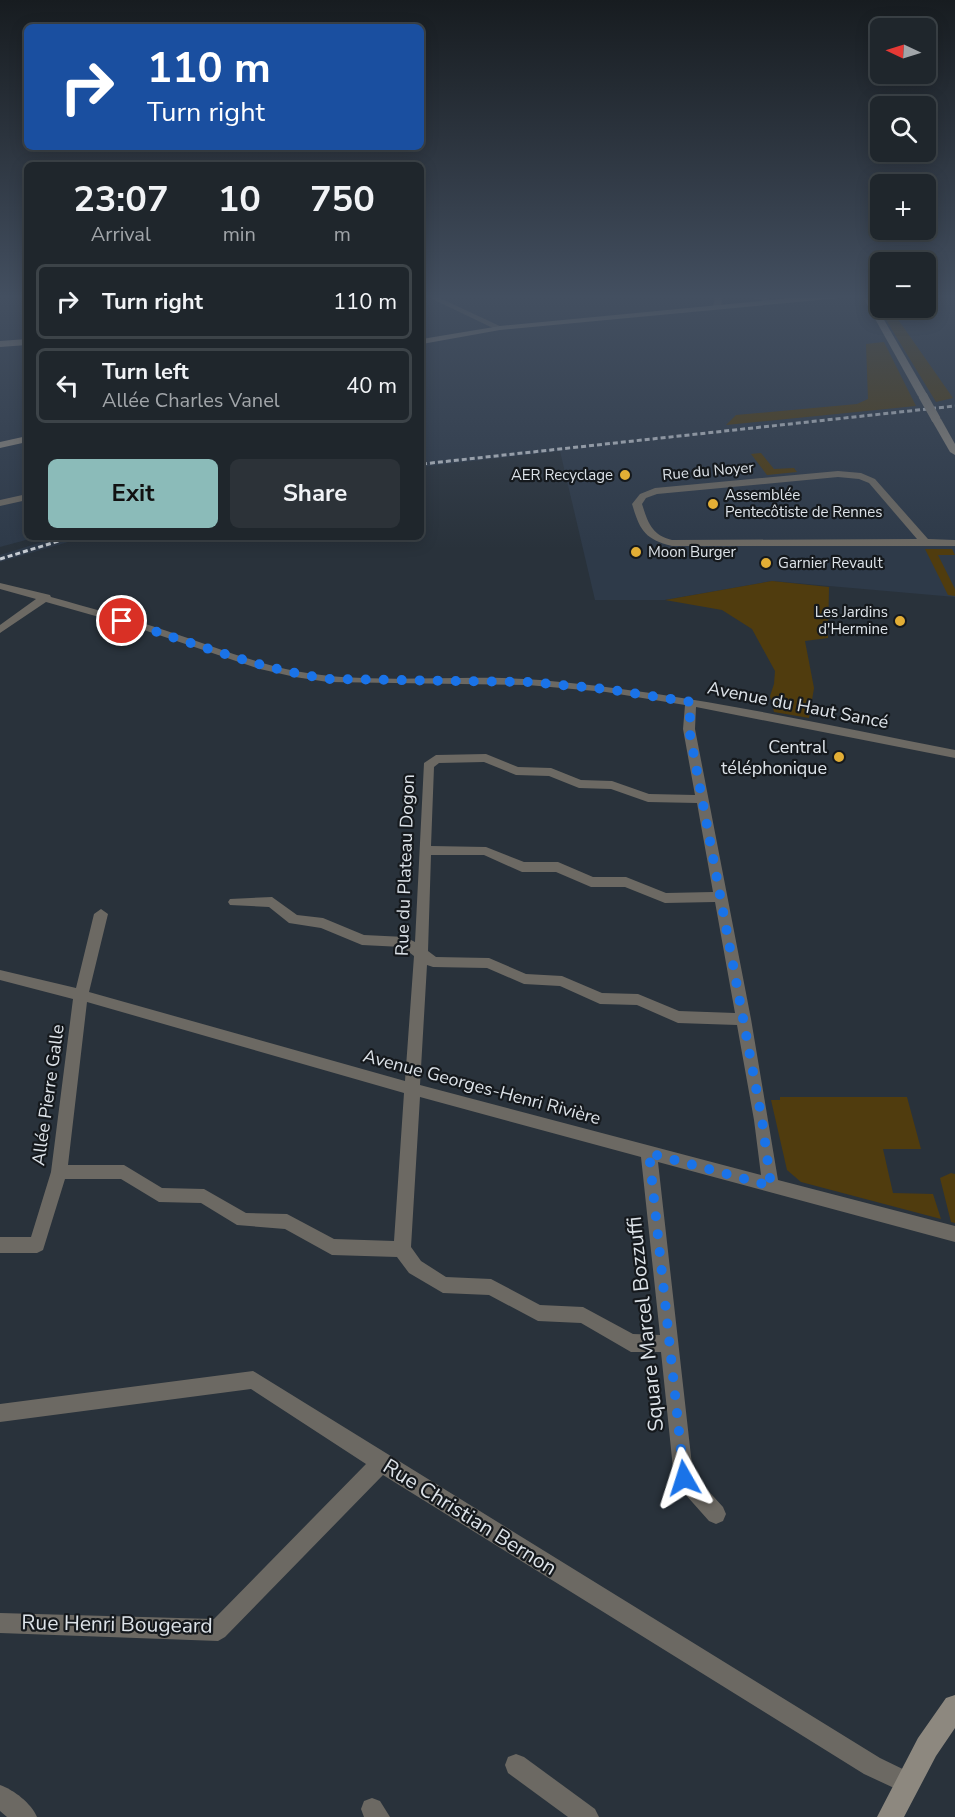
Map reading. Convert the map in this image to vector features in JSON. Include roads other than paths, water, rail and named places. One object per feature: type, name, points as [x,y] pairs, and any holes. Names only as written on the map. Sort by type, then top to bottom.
[{"type":"street","points":[[915,379],[953,446]]},
{"type":"street","points":[[0,445],[24,440]]},
{"type":"street","name":"Rue du Noyer","points":[[925,542],[872,481],[849,474],[655,491],[643,496],[637,504],[646,531],[653,537],[672,543],[955,543]]},
{"type":"street","points":[[0,503],[24,498]]},
{"type":"street","name":"Avenue du Haut Sancé","points":[[0,585],[46,597],[264,667],[295,674],[328,679],[528,682],[606,689],[691,702],[955,754]]},
{"type":"street","points":[[0,630],[46,597]]},
{"type":"street","points":[[691,702],[689,729],[744,1019],[771,1186]]},
{"type":"street","name":"Rue du Plateau Dogon","points":[[402,1249],[421,954],[428,766],[436,759],[486,758],[516,771],[551,772],[579,784],[612,784],[648,798],[702,799]]},
{"type":"street","points":[[425,850],[486,851],[522,867],[558,867],[591,882],[626,882],[665,898],[720,897]]},
{"type":"street","points":[[235,902],[272,902],[294,921],[323,923],[362,940],[405,942],[434,962],[489,963],[524,979],[562,981],[600,998],[638,1000],[678,1017],[744,1019]]},
{"type":"street","name":"Allée Pierre Galle","points":[[0,1245],[37,1245],[59,1172],[81,995],[101,914]]},
{"type":"street","name":"Avenue Georges-Henri Rivière","points":[[0,975],[81,995],[412,1089],[955,1234]]},
{"type":"street","name":"Square Marcel Bozzuffi","points":[[649,1153],[684,1478],[716,1514]]},
{"type":"street","points":[[59,1172],[124,1172],[159,1195],[204,1196],[243,1220],[287,1222],[332,1247],[402,1249],[416,1267],[443,1285],[491,1287],[538,1313],[583,1315],[631,1343],[669,1344]]},
{"type":"street","name":"Rue Christian Bernon","points":[[0,1413],[253,1380],[381,1462],[873,1766],[907,1783]]},
{"type":"street","name":"Rue Henri Bougeard","points":[[0,1623],[218,1630],[381,1462]]},
{"type":"street","points":[[890,1817],[927,1747],[955,1707]]},
{"type":"street","points":[[516,1765],[587,1817]]},
{"type":"street","points":[[0,1796],[25,1817]]},
{"type":"railway","points":[[424,464],[955,406]]},
{"type":"railway","points":[[0,559],[62,540]]},
{"type":"place","name":"AER Recyclage","points":[[625,475]]},
{"type":"place","name":"Assemblée Pentecôtiste de Rennes","points":[[713,504]]},
{"type":"place","name":"Moon Burger","points":[[636,552]]},
{"type":"place","name":"Garnier Revault","points":[[766,563]]},
{"type":"place","name":"Les Jardins d'Hermine","points":[[900,621]]},
{"type":"place","name":"Central téléphonique","points":[[839,757]]}]
